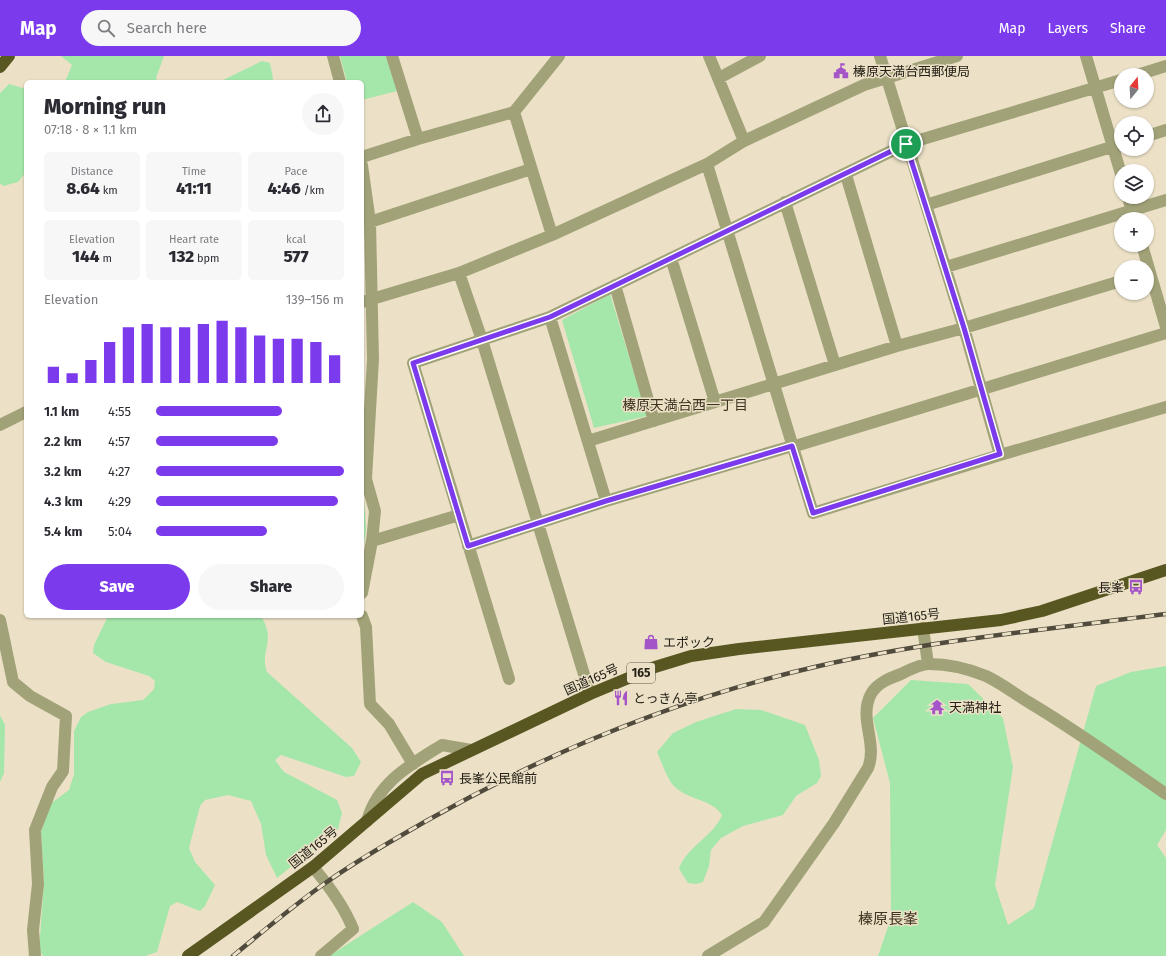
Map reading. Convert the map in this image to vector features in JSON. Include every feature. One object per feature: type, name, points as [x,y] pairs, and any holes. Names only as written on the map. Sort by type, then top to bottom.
[{"type":"highway","points":[[0,67],[9,56]]},
{"type":"highway","name":"国道165号","points":[[188,956],[314,866],[422,774],[590,694],[655,667],[691,656],[739,649],[1001,620],[1042,611],[1166,570]]},
{"type":"street","points":[[333,56],[339,80]]},
{"type":"street","points":[[392,56],[418,138]]},
{"type":"street","points":[[364,156],[418,138],[514,112],[559,56]]},
{"type":"street","points":[[709,56],[744,141]]},
{"type":"street","points":[[719,78],[760,56]]},
{"type":"street","points":[[880,56],[906,144],[946,267],[1000,454]]},
{"type":"street","points":[[366,300],[459,273],[552,235],[707,164],[744,141],[857,88],[887,77],[957,56]]},
{"type":"street","points":[[1086,56],[1095,87],[1114,137]]},
{"type":"street","points":[[1154,70],[1166,66]]},
{"type":"street","points":[[508,679],[413,363],[550,317],[727,230],[846,175],[906,144],[1114,82]]},
{"type":"street","points":[[514,112],[552,235]]},
{"type":"street","points":[[1154,134],[1166,130]]},
{"type":"street","points":[[926,204],[1114,146]]},
{"type":"street","points":[[707,164],[813,513],[1000,454],[1166,407]]},
{"type":"street","points":[[370,222],[531,169]]},
{"type":"street","points":[[846,175],[897,346]]},
{"type":"street","points":[[364,179],[370,222],[366,300],[373,359],[366,479],[375,510],[372,541],[364,583]]},
{"type":"street","points":[[1140,212],[1166,200]]},
{"type":"street","points":[[786,202],[835,365]]},
{"type":"street","points":[[946,267],[1114,220]]},
{"type":"street","points":[[671,258],[715,402]]},
{"type":"street","points":[[459,273],[482,340],[590,694]]},
{"type":"street","points":[[588,441],[897,346],[964,328],[1114,283]]},
{"type":"street","points":[[615,285],[654,421]]},
{"type":"street","points":[[1154,290],[1166,327]]},
{"type":"street","points":[[550,317],[606,501]]},
{"type":"street","points":[[468,546],[606,501],[982,390],[1166,333]]},
{"type":"street","points":[[0,425],[24,413]]},
{"type":"street","points":[[372,541],[458,515]]},
{"type":"street","points":[[363,618],[366,627],[370,704],[389,724],[413,764]]},
{"type":"street","points":[[0,620],[13,682],[30,696],[66,716],[63,771],[52,787],[35,830],[38,884],[33,930],[35,956]]},
{"type":"street","points":[[923,628],[928,664]]},
{"type":"street","points":[[708,956],[764,922],[850,798],[872,759],[866,716],[867,704],[872,693],[879,684],[888,679],[928,664],[951,666],[986,676],[1084,737],[1166,794]]},
{"type":"street","points":[[367,821],[371,808],[384,786],[413,764],[442,745],[471,750]]},
{"type":"street","points":[[314,866],[330,887],[348,917],[353,929],[321,956]]},
{"type":"green space","points":[[61,56],[164,56],[156,78],[157,80],[66,80],[72,65]]},
{"type":"green space","points":[[340,56],[386,56],[397,91],[364,99],[364,80],[346,80]]},
{"type":"green space","points":[[262,61],[270,63],[273,78],[272,80],[223,80]]},
{"type":"green space","points":[[9,84],[24,88],[24,174],[18,182],[3,186],[0,183],[0,93]]},
{"type":"green space","points":[[610,294],[647,416],[594,428],[562,320]]},
{"type":"green space","points":[[364,499],[366,529],[364,545]]},
{"type":"green space","points":[[107,618],[262,618],[268,633],[265,658],[267,672],[352,748],[361,762],[354,776],[346,777],[281,755],[275,760],[284,772],[337,800],[342,813],[338,829],[277,878],[266,855],[261,824],[251,801],[228,795],[205,800],[200,806],[189,848],[195,862],[215,885],[205,906],[200,911],[177,902],[170,906],[157,952],[145,956],[43,956],[39,950],[44,882],[41,832],[50,804],[69,790],[74,774],[74,731],[81,717],[88,712],[111,704],[143,700],[154,689],[155,681],[149,676],[106,662],[93,653],[94,645]]},
{"type":"green space","points":[[1166,666],[1166,830],[1157,845],[1166,858],[1166,956],[878,956],[891,918],[890,783],[873,718],[911,680],[968,684],[1003,718],[1013,767],[995,885],[1008,925],[1034,908],[1096,686],[1131,672]]},
{"type":"green space","points":[[736,709],[761,710],[805,725],[819,760],[821,776],[817,783],[796,796],[783,815],[743,826],[721,838],[711,850],[709,866],[703,882],[696,884],[688,883],[679,869],[682,861],[687,854],[712,830],[722,815],[718,810],[706,802],[679,791],[671,783],[657,752],[673,733],[696,722]]},
{"type":"green space","points":[[0,715],[5,725],[4,773],[0,782]]},
{"type":"green space","points":[[413,902],[442,922],[464,956],[329,956]]},
{"type":"railway","points":[[233,956],[312,892],[375,850],[474,795],[521,771],[569,749],[667,710],[717,693],[768,679],[862,657],[948,642],[1166,614]]},
{"type":"place","name":"榛原天満台西郵便局","points":[[841,71]]},
{"type":"place","name":"長峯","points":[[1136,587]]},
{"type":"place","name":"エポック","points":[[651,642]]},
{"type":"place","name":"とっきん亭","points":[[621,698]]},
{"type":"place","name":"天満神社","points":[[937,707]]},
{"type":"place","name":"長峯公民館前","points":[[447,778]]},
{"type":"district","name":"榛原天満台西一丁目","points":[[685,405]]},
{"type":"district","name":"榛原長峯","points":[[888,919]]},
{"type":"route","points":[[906,144],[946,267],[1000,454],[813,513],[792,446],[606,501],[468,546],[413,363],[550,317],[786,202],[846,175],[906,144]]}]
